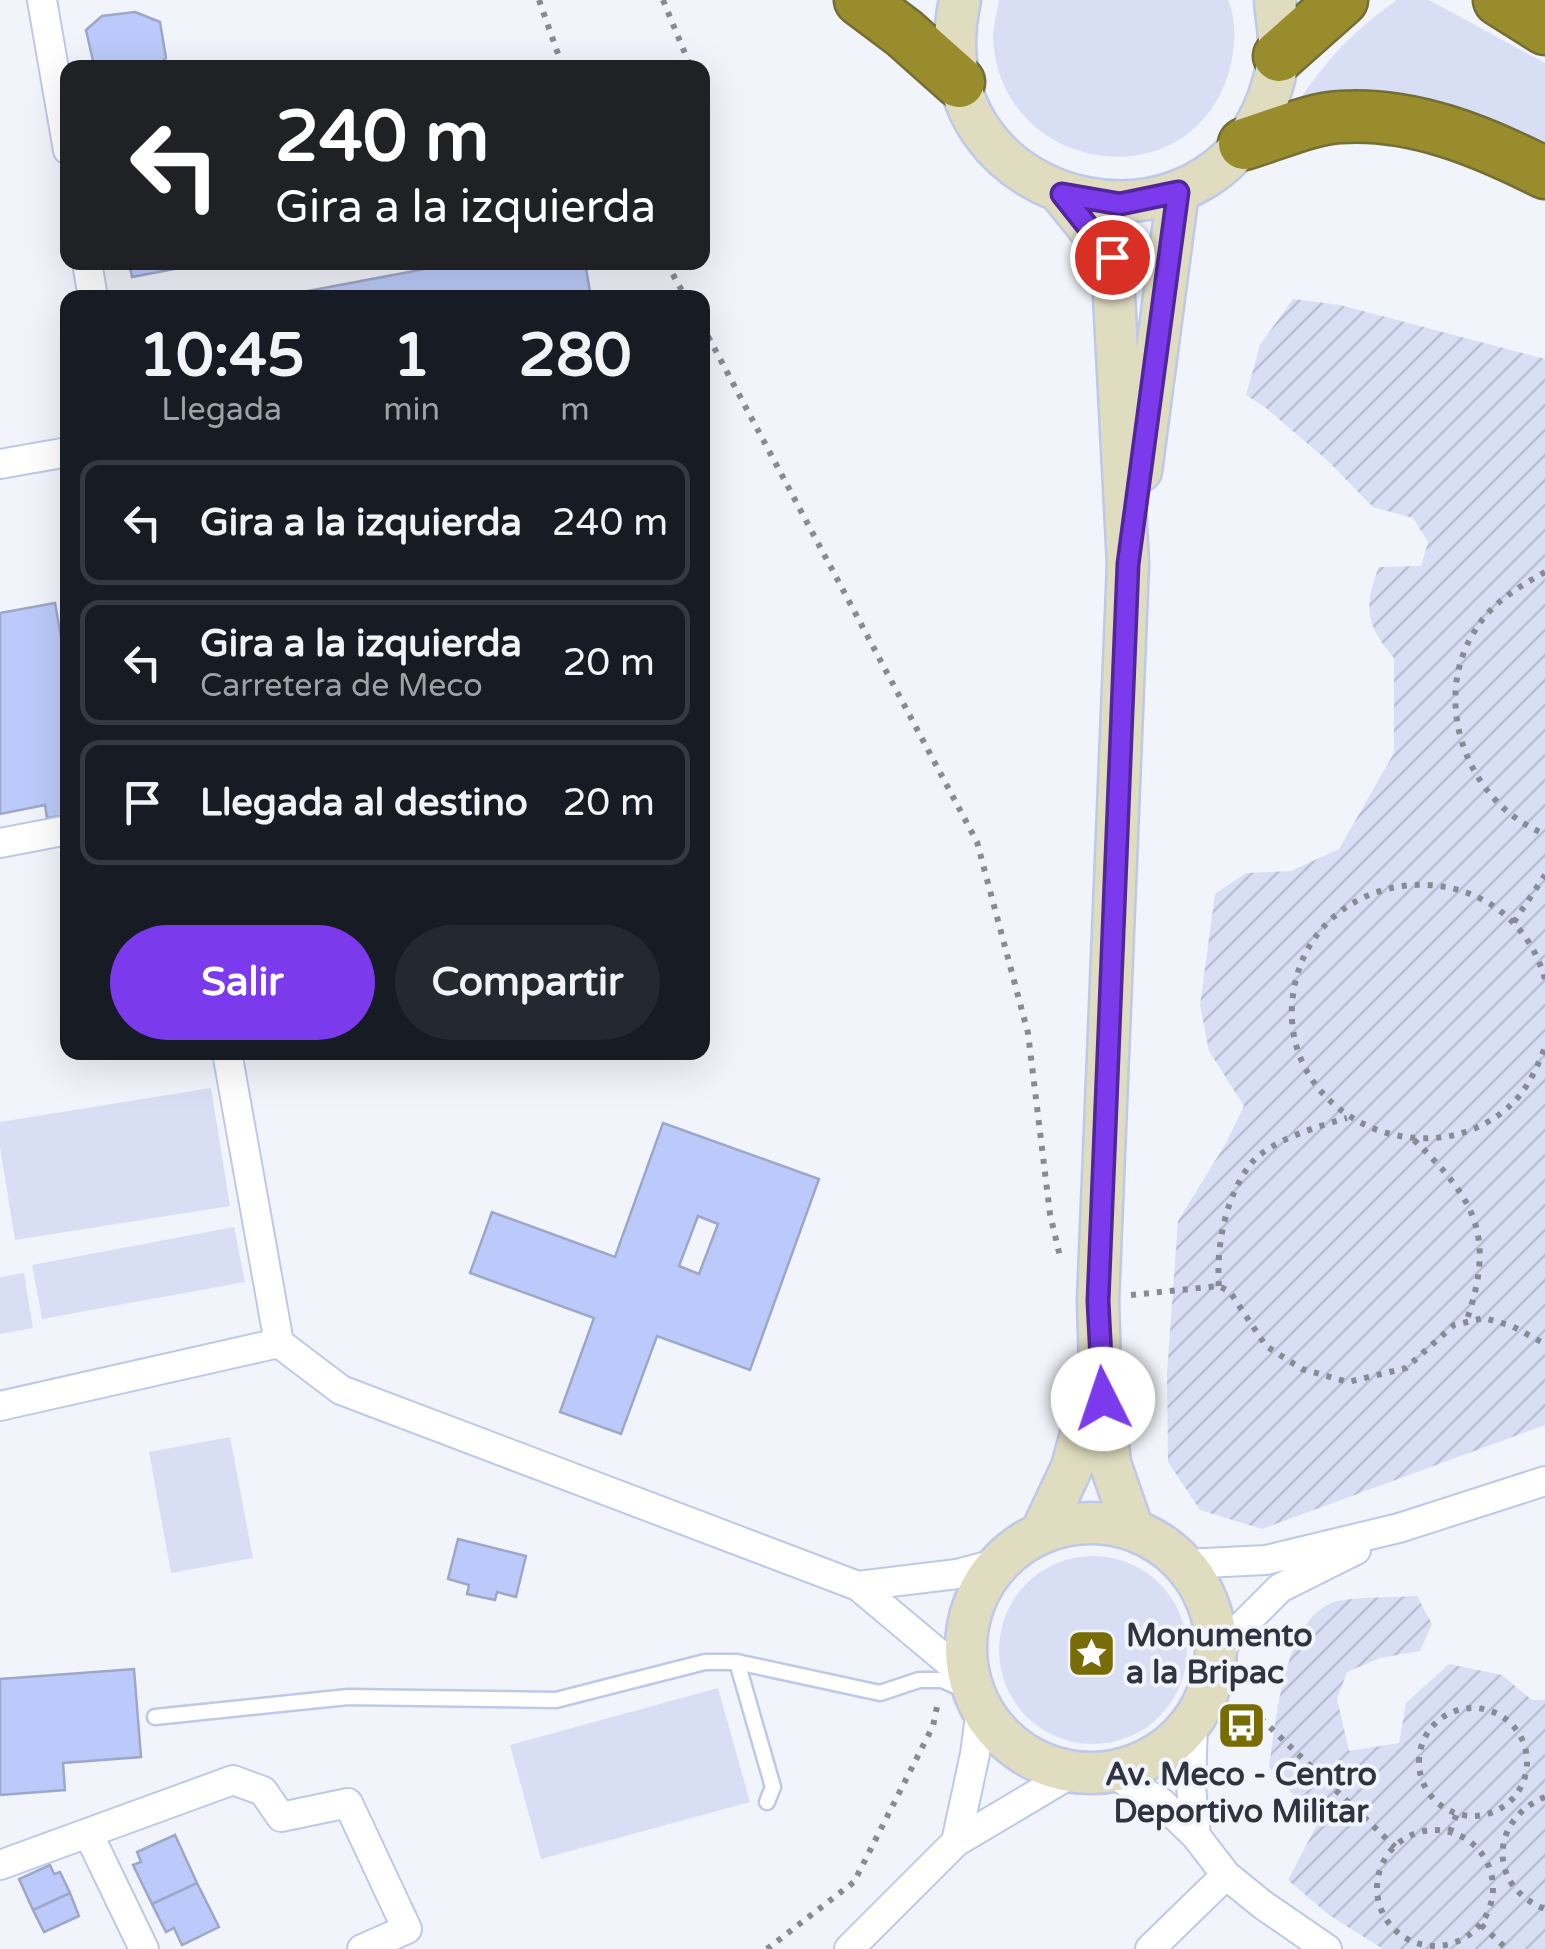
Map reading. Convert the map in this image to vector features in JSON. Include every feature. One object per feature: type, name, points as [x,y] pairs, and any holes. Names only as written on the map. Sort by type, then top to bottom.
[{"type":"highway","points":[[860,0],[958,82]]},
{"type":"highway","points":[[1280,56],[1342,0]]},
{"type":"highway","points":[[1244,144],[1338,116],[1424,124],[1506,153],[1545,173]]},
{"type":"street","points":[[42,0],[60,104]]},
{"type":"street","points":[[960,0],[953,32],[958,82],[980,130],[1016,169],[1062,194],[1120,204],[1178,192],[1214,172],[1244,144],[1268,103],[1280,56],[1275,0]]},
{"type":"street","points":[[1128,564],[1178,192]]},
{"type":"street","points":[[1062,194],[1112,257],[1128,564],[1098,1301],[1110,1463],[1134,1530]]},
{"type":"street","points":[[0,464],[60,453]]},
{"type":"street","points":[[0,843],[60,832]]},
{"type":"street","points":[[228,1060],[278,1344],[341,1390],[858,1586],[975,1694],[998,1732],[1019,1751],[1044,1765],[1091,1772],[1134,1767],[1157,1756],[1194,1722],[1206,1700],[1218,1651],[1214,1620],[1202,1590],[1184,1564],[1161,1544],[1134,1530],[1086,1523],[1041,1533],[998,1562],[972,1605],[965,1654],[975,1694],[956,1842]]},
{"type":"street","points":[[0,1406],[278,1344]]},
{"type":"street","points":[[1041,1533],[1072,1467],[1100,1367]]},
{"type":"street","points":[[1184,1564],[1266,1560],[1399,1528],[1544,1480]]},
{"type":"street","points":[[1218,1651],[1280,1588],[1399,1528]]},
{"type":"street","points":[[858,1586],[957,1574],[998,1562]]},
{"type":"street","points":[[1194,1722],[1191,1788],[1196,1836]]},
{"type":"street","points":[[1091,1772],[1162,1803],[1196,1836],[1226,1875],[1263,1906],[1327,1949]]},
{"type":"street","points":[[849,1949],[956,1842],[1091,1772]]},
{"type":"street","points":[[0,1865],[233,1780],[262,1792],[281,1818],[348,1804],[407,1929],[362,1949]]},
{"type":"street","points":[[88,1833],[144,1949]]},
{"type":"street","points":[[1150,1949],[1226,1875]]},
{"type":"lane","points":[[155,1717],[348,1697],[556,1700],[705,1662],[736,1662],[880,1693],[919,1680],[942,1680],[975,1694]]},
{"type":"lane","points":[[736,1662],[773,1787],[767,1802]]},
{"type":"path","points":[[539,0],[559,60]]},
{"type":"path","points":[[663,0],[688,60]]},
{"type":"path","points":[[710,341],[977,842],[1028,1032],[1050,1214],[1062,1268]]},
{"type":"path","points":[[1545,572],[1504,596],[1473,632],[1457,677],[1456,709],[1456,725],[1472,771],[1502,808],[1545,834]]},
{"type":"path","points":[[1514,922],[1545,875]]},
{"type":"path","points":[[1545,979],[1538,956],[1514,922],[1480,896],[1439,884],[1396,884],[1356,900],[1323,927],[1301,964],[1292,1007],[1298,1049],[1317,1088],[1348,1118],[1386,1136],[1428,1140],[1469,1132],[1506,1110],[1533,1078],[1545,1047]]},
{"type":"path","points":[[1218,1286],[1217,1261],[1227,1212],[1250,1164],[1299,1132],[1348,1118]]},
{"type":"path","points":[[1414,1139],[1464,1194],[1476,1225],[1481,1250],[1480,1281],[1466,1322]]},
{"type":"path","points":[[1239,1705],[1251,1709],[1396,1846]]},
{"type":"path","points":[[1460,1710],[1490,1711],[1506,1719],[1518,1732],[1527,1766],[1514,1798],[1483,1815],[1457,1813],[1434,1800],[1420,1766],[1423,1742],[1438,1721],[1460,1710]]},
{"type":"path","points":[[1514,1798],[1524,1809]]},
{"type":"path","points":[[1545,1798],[1514,1817],[1505,1835],[1502,1855],[1517,1892],[1545,1908]]},
{"type":"path","points":[[1450,1832],[1457,1813]]},
{"type":"path","points":[[1450,1832],[1470,1842],[1484,1856],[1491,1872],[1490,1909],[1481,1925],[1466,1938],[1448,1945],[1410,1941],[1394,1930],[1383,1914],[1378,1875],[1396,1846],[1416,1834],[1450,1832]]},
{"type":"path","points":[[1491,1872],[1505,1870]]},
{"type":"path","points":[[1481,1925],[1506,1949]]},
{"type":"shaded area","points":[[999,0],[1228,0],[1234,38],[1228,75],[1206,116],[1174,142],[1137,155],[1097,155],[1059,143],[1026,118],[1003,83],[993,38]]},
{"type":"shaded area","points":[[1397,0],[1429,0],[1545,63],[1545,151],[1296,105],[1341,47]]},
{"type":"shaded area","points":[[1293,299],[1340,305],[1545,359],[1545,1425],[1262,1529],[1200,1510],[1168,1462],[1167,1373],[1178,1221],[1244,1106],[1209,1051],[1200,1005],[1215,894],[1246,873],[1291,871],[1339,849],[1394,753],[1394,658],[1370,616],[1374,581],[1379,567],[1421,566],[1428,542],[1413,518],[1373,507],[1328,461],[1246,395],[1260,345]]},
{"type":"shaded area","points":[[211,1088],[230,1206],[15,1240],[0,1148],[0,1122]]},
{"type":"shaded area","points":[[234,1227],[245,1282],[42,1319],[32,1265]]},
{"type":"shaded area","points":[[24,1273],[33,1328],[0,1334],[0,1277]]},
{"type":"shaded area","points":[[230,1437],[253,1558],[171,1573],[149,1452]]},
{"type":"shaded area","points":[[1093,1556],[1129,1563],[1159,1584],[1180,1614],[1187,1650],[1180,1686],[1159,1716],[1129,1737],[1093,1744],[1057,1737],[1027,1716],[1006,1686],[999,1650],[1006,1614],[1027,1584],[1057,1563]]},
{"type":"shaded area","points":[[1417,1596],[1432,1624],[1420,1651],[1380,1658],[1347,1672],[1337,1699],[1349,1751],[1399,1743],[1406,1703],[1449,1664],[1502,1675],[1532,1700],[1545,1700],[1545,1949],[1383,1949],[1329,1915],[1288,1880],[1318,1823],[1269,1767],[1280,1698],[1294,1647],[1305,1626],[1320,1610],[1338,1601]]},
{"type":"shaded area","points":[[718,1688],[750,1802],[541,1859],[510,1745]]},
{"type":"building","points":[[135,12],[160,22],[166,58],[93,60],[86,30],[102,16]]},
{"type":"building","points":[[131,270],[169,270],[132,277]]},
{"type":"building","points":[[419,270],[586,270],[590,290],[313,290]]},
{"type":"building","points":[[55,603],[60,631],[60,816],[47,818],[45,805],[0,814],[0,613]]},
{"type":"building","points":[[663,1123],[819,1179],[750,1370],[657,1336],[621,1434],[560,1412],[594,1318],[470,1273],[492,1212],[615,1257]],"holes":[[[698,1216],[718,1224],[699,1274],[679,1266]]]},
{"type":"building","points":[[458,1539],[526,1556],[516,1597],[497,1592],[495,1600],[467,1594],[469,1585],[448,1579]]},
{"type":"building","points":[[134,1669],[141,1757],[63,1763],[65,1790],[0,1795],[0,1679]]},
{"type":"building","points":[[175,1835],[197,1883],[152,1904],[133,1865],[141,1862],[137,1852]]},
{"type":"building","points":[[50,1865],[54,1874],[60,1872],[70,1893],[33,1910],[19,1879]]},
{"type":"building","points":[[197,1883],[219,1927],[182,1945],[174,1928],[166,1932],[152,1904]]},
{"type":"building","points":[[70,1893],[79,1916],[44,1932],[33,1910]]},
{"type":"place","name":"Monumento a la Bripac","points":[[1091,1654]]},
{"type":"place","name":"Av. Meco - Centro Deportivo Militar","points":[[1241,1725]]},
{"type":"route","points":[[1103,1399],[1098,1301],[1128,564],[1178,192],[1120,204],[1062,194],[1112,257]]}]
